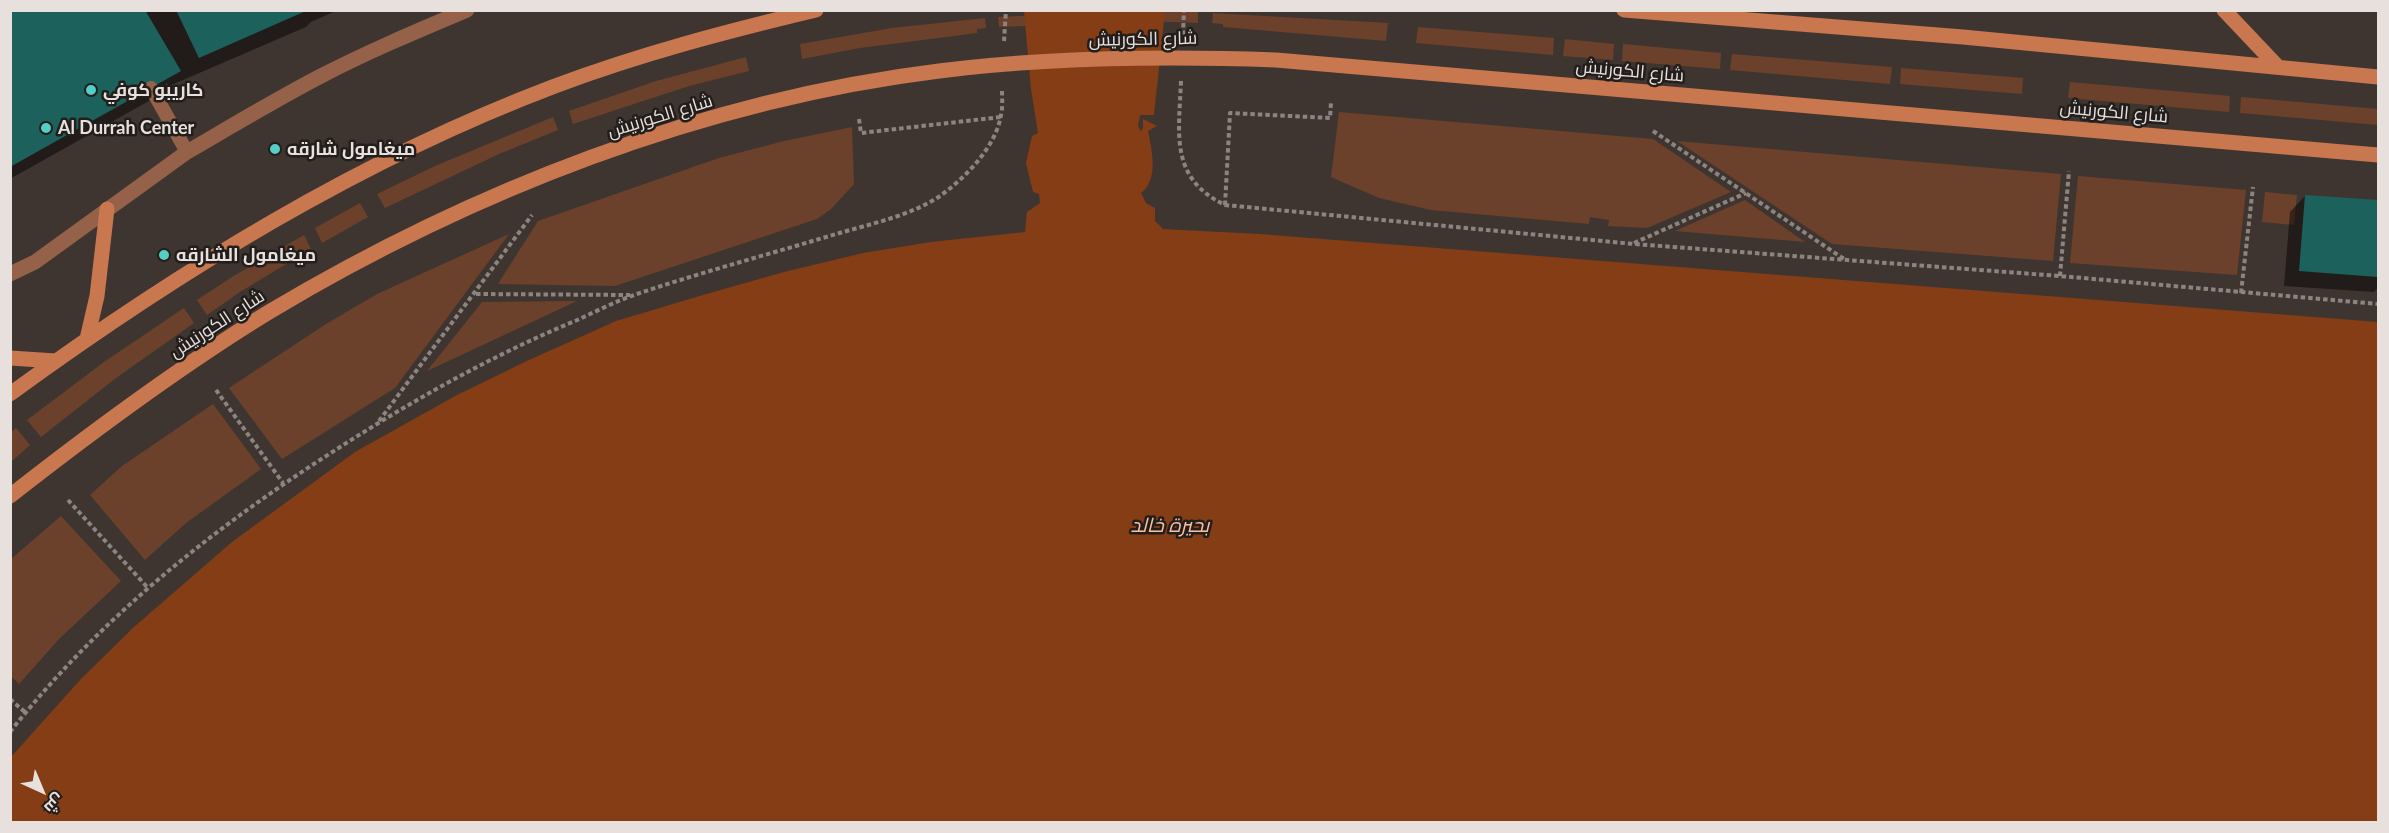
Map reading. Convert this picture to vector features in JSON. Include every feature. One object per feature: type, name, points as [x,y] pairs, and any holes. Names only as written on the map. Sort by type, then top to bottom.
[{"type":"main road","points":[[10,394],[87,339],[209,260],[292,209],[378,164],[465,123],[555,86],[646,55],[740,28],[816,10]]},
{"type":"main road","points":[[1624,10],[1964,38],[2379,77]]},
{"type":"main road","points":[[2224,10],[2278,67]]},
{"type":"main road","name":"شارع الكورنيش","points":[[10,496],[62,455],[200,357],[267,314],[407,237],[479,203],[563,168],[704,121],[848,87],[937,71],[1106,58],[1191,57],[1276,60],[2379,155]]},
{"type":"main road","points":[[87,339],[97,296],[107,209]]},
{"type":"main road","points":[[10,358],[56,361]]},
{"type":"street","points":[[10,274],[35,262],[187,152],[320,76],[467,10]]},
{"type":"lane","points":[[151,88],[187,152]]},
{"type":"path","points":[[1004,46],[1006,10]]},
{"type":"path","points":[[1183,44],[1184,10]]},
{"type":"path","points":[[1181,78],[1179,134],[1183,164],[1199,189],[1225,205],[1634,244],[2060,276],[2379,304]]},
{"type":"path","points":[[10,732],[73,659],[148,588],[236,516],[283,483],[443,384],[498,355],[634,295],[892,217],[939,197],[974,166],[991,141],[1001,117],[1003,81]]},
{"type":"path","points":[[1225,205],[1230,113],[1330,118],[1331,102]]},
{"type":"path","points":[[859,119],[861,133],[1001,117]]},
{"type":"path","points":[[1653,131],[1845,259]]},
{"type":"path","points":[[2060,276],[2069,171]]},
{"type":"path","points":[[2241,293],[2253,187]]},
{"type":"path","points":[[1634,244],[1746,192]]},
{"type":"path","points":[[377,424],[532,215]]},
{"type":"path","points":[[475,294],[634,295]]},
{"type":"path","points":[[216,390],[283,483]]},
{"type":"path","points":[[68,500],[148,588]]},
{"type":"path","points":[[10,699],[26,713]]},
{"type":"shaded area","points":[[1149,10],[1198,12],[1198,23],[1148,21],[999,27],[998,17]]},
{"type":"shaded area","points":[[1213,13],[1388,23],[1386,41],[1223,27],[1223,24],[1212,23]]},
{"type":"shaded area","points":[[985,18],[986,28],[977,29],[977,33],[860,48],[802,59],[800,44],[892,28]]},
{"type":"shaded area","points":[[1418,27],[1554,38],[1553,55],[1416,43]]},
{"type":"shaded area","points":[[1565,39],[1614,44],[1613,60],[1563,56]]},
{"type":"shaded area","points":[[1623,44],[1721,53],[1720,69],[1622,61]]},
{"type":"shaded area","points":[[1732,54],[1892,67],[1890,84],[1730,70]]},
{"type":"shaded area","points":[[746,57],[749,71],[689,86],[573,124],[569,111],[656,81]]},
{"type":"shaded area","points":[[1901,68],[2023,78],[2022,94],[1900,84]]},
{"type":"shaded area","points":[[2070,82],[2230,96],[2229,112],[2068,98]]},
{"type":"shaded area","points":[[2241,97],[2378,109],[2378,125],[2240,113]]},
{"type":"shaded area","points":[[1339,112],[1653,139],[1731,192],[1647,228],[1608,226],[1609,220],[1590,217],[1589,224],[1431,210],[1379,198],[1331,177]]},
{"type":"shaded area","points":[[553,117],[558,130],[499,154],[385,208],[377,194],[435,166]]},
{"type":"shaded area","points":[[852,127],[854,184],[831,209],[817,219],[615,286],[498,284],[538,221],[719,158],[784,141]]},
{"type":"shaded area","points":[[1677,141],[2061,174],[2053,261],[1832,244]]},
{"type":"shaded area","points":[[2078,176],[2246,190],[2237,275],[2070,263]]},
{"type":"shaded area","points":[[2265,192],[2297,195],[2294,225],[2262,222]]},
{"type":"shaded area","points":[[1745,200],[1805,242],[1675,231]]},
{"type":"shaded area","points":[[360,203],[368,217],[322,243],[315,228]]},
{"type":"shaded area","points":[[509,234],[395,388],[282,459],[229,388],[326,324],[377,294]]},
{"type":"shaded area","points":[[304,235],[311,249],[207,315],[197,300]]},
{"type":"shaded area","points":[[577,301],[427,371],[482,302]]},
{"type":"shaded area","points":[[184,308],[194,323],[116,378],[41,437],[27,420],[104,362]]},
{"type":"shaded area","points":[[213,404],[261,469],[186,523],[145,560],[90,495],[122,466]]},
{"type":"shaded area","points":[[16,428],[30,445],[11,462],[11,432]]},
{"type":"shaded area","points":[[61,516],[121,581],[59,639],[19,684],[11,676],[11,559]]},
{"type":"water","name":"بحيرة خالد","points":[[1024,11],[1165,11],[1154,115],[1140,115],[1138,126],[1141,131],[1143,119],[1157,126],[1148,131],[1153,164],[1152,173],[1147,187],[1141,193],[1146,203],[1155,208],[1155,221],[1163,229],[1259,234],[2378,322],[2378,822],[11,822],[10,758],[81,679],[134,627],[232,542],[355,452],[457,395],[616,321],[784,272],[863,253],[931,242],[1025,232],[1027,212],[1040,203],[1039,194],[1033,192],[1026,163],[1032,136],[1038,133],[1031,89]]},
{"type":"building","name":"Al Durrah Center","points":[[10,10],[145,10],[181,71],[10,167]]},
{"type":"building","points":[[176,10],[308,10],[199,58]]},
{"type":"building","points":[[2305,195],[2378,200],[2378,277],[2299,271]]},
{"type":"place","name":"كاريبو كوفي","points":[[91,90]]},
{"type":"place","name":"Al Durrah Center","points":[[46,128]]},
{"type":"place","name":"ميغامول شارقه","points":[[275,149]]},
{"type":"place","name":"ميغامول الشارقه","points":[[164,255]]}]
